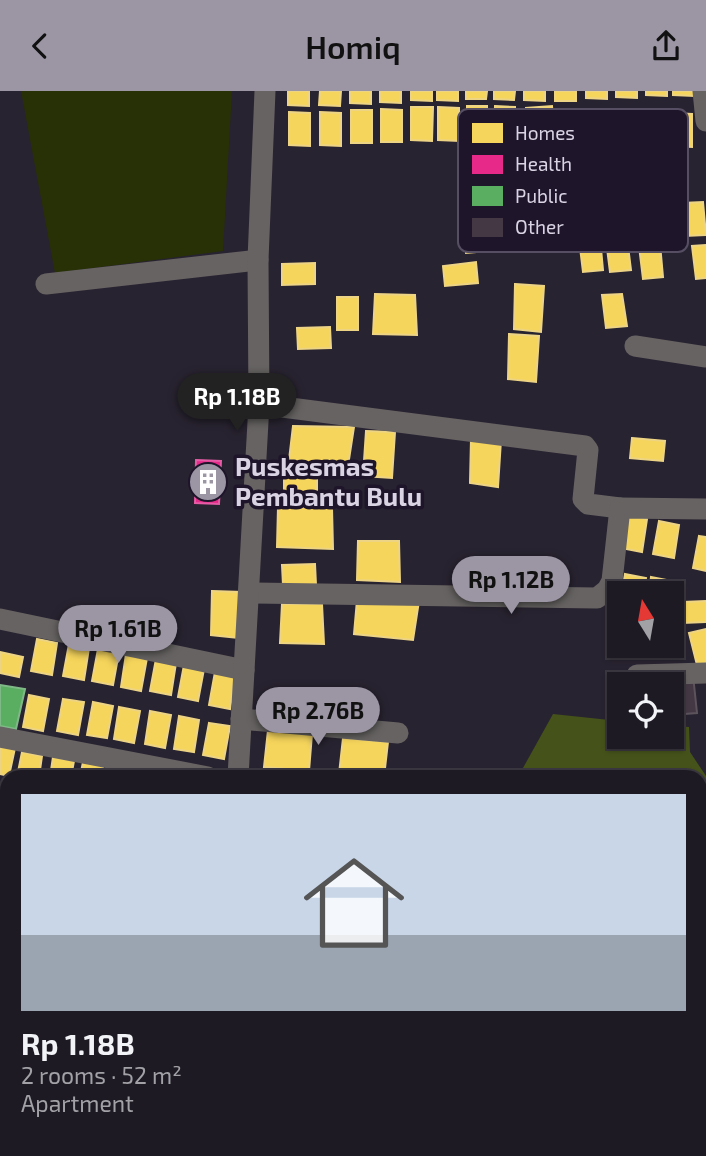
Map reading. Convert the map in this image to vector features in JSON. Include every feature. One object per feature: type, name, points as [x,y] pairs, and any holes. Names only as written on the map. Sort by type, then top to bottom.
[{"type":"street","points":[[238,770],[259,404],[258,260],[265,91]]},
{"type":"street","points":[[703,91],[706,121]]},
{"type":"street","points":[[46,284],[258,260]]},
{"type":"street","points":[[635,346],[706,356]]},
{"type":"street","points":[[259,404],[585,446],[588,450],[583,499],[588,505],[706,509]]},
{"type":"street","points":[[249,593],[597,598],[607,590],[612,581],[620,508]]},
{"type":"street","points":[[0,619],[244,670]]},
{"type":"street","points":[[684,674],[706,673]]},
{"type":"street","points":[[241,719],[398,733]]},
{"type":"street","points":[[0,737],[172,770]]},
{"type":"green space","points":[[21,91],[232,91],[223,251],[55,273]]},
{"type":"green space","points":[[553,714],[607,720],[607,749],[684,749],[684,727],[689,727],[690,752],[702,770],[522,770]]},
{"type":"building: Homes","points":[[288,91],[309,91],[309,106],[288,105]]},
{"type":"building: Homes","points":[[320,91],[341,91],[340,106],[319,105]]},
{"type":"building: Homes","points":[[350,91],[371,91],[371,104],[350,103]]},
{"type":"building: Homes","points":[[380,91],[401,91],[401,103],[380,102]]},
{"type":"building: Homes","points":[[411,91],[432,91],[432,101],[411,100]]},
{"type":"building: Homes","points":[[437,91],[458,91],[458,101],[437,100]]},
{"type":"building: Homes","points":[[466,91],[487,91],[486,99],[466,99]]},
{"type":"building: Homes","points":[[494,91],[515,91],[514,100],[494,99]]},
{"type":"building: Homes","points":[[524,91],[545,91],[545,101],[524,100]]},
{"type":"building: Homes","points":[[555,91],[576,91],[576,101],[555,101]]},
{"type":"building: Homes","points":[[586,91],[607,91],[607,99],[586,98]]},
{"type":"building: Homes","points":[[616,91],[637,91],[637,98],[616,97]]},
{"type":"building: Homes","points":[[646,91],[667,91],[667,96],[646,95]]},
{"type":"building: Homes","points":[[673,91],[694,91],[694,96],[673,95]]},
{"type":"building: Homes","points":[[467,106],[487,106],[487,109],[467,109]]},
{"type":"building: Homes","points":[[495,106],[515,107],[515,109],[495,109]]},
{"type":"building: Homes","points":[[552,106],[552,109],[526,109]]},
{"type":"building: Homes","points":[[411,107],[433,107],[432,141],[411,140]]},
{"type":"building: Homes","points":[[438,107],[459,108],[458,141],[438,140]]},
{"type":"building: Homes","points":[[381,109],[402,110],[402,142],[381,142]]},
{"type":"building: Homes","points":[[351,110],[372,110],[372,143],[351,143]]},
{"type":"building: Homes","points":[[289,112],[310,113],[310,146],[289,145]]},
{"type":"building: Homes","points":[[320,112],[341,113],[341,146],[320,145]]},
{"type":"building: Homes","points":[[688,114],[692,114],[692,147],[688,147]]},
{"type":"building: Homes","points":[[703,202],[706,235],[688,236],[688,203]]},
{"type":"building: Homes","points":[[706,245],[706,278],[696,279],[692,246]]},
{"type":"building: Homes","points":[[581,252],[601,252],[603,270],[583,272]]},
{"type":"building: Homes","points":[[608,252],[629,252],[631,270],[610,272]]},
{"type":"building: Homes","points":[[640,252],[661,252],[663,277],[643,279]]},
{"type":"building: Homes","points":[[476,262],[478,283],[445,286],[443,266]]},
{"type":"building: Homes","points":[[315,263],[315,284],[282,285],[282,264]]},
{"type":"building: Homes","points":[[515,284],[544,286],[541,332],[514,329]]},
{"type":"building: Homes","points":[[375,294],[415,295],[417,335],[373,334]]},
{"type":"building: Homes","points":[[622,294],[627,326],[606,328],[602,295]]},
{"type":"building: Homes","points":[[337,297],[358,297],[358,330],[337,330]]},
{"type":"building: Homes","points":[[330,327],[331,348],[298,349],[297,328]]},
{"type":"building: Homes","points":[[509,334],[539,336],[536,382],[508,379]]},
{"type":"building: Homes","points":[[293,426],[354,427],[348,466],[289,460]]},
{"type":"building: Homes","points":[[366,431],[395,432],[392,478],[363,476]]},
{"type":"building: Homes","points":[[632,438],[665,441],[663,461],[630,458]]},
{"type":"building: Homes","points":[[471,439],[501,440],[498,487],[470,483]]},
{"type":"building: Homes","points":[[317,475],[317,496],[284,497],[284,476]]},
{"type":"building: Homes","points":[[278,507],[332,508],[333,549],[277,547]]},
{"type":"building: Homes","points":[[627,515],[647,519],[642,552],[621,548]]},
{"type":"building: Homes","points":[[659,521],[679,525],[674,558],[653,554]]},
{"type":"building: Homes","points":[[699,536],[706,537],[706,571],[693,568]]},
{"type":"building: Homes","points":[[358,541],[399,541],[400,582],[357,580]]},
{"type":"building: Homes","points":[[315,564],[316,585],[283,585],[282,565]]},
{"type":"building: Homes","points":[[625,574],[646,578],[645,581],[624,581]]},
{"type":"building: Homes","points":[[651,577],[672,581],[650,581]]},
{"type":"building: Homes","points":[[212,591],[242,592],[238,638],[211,635]]},
{"type":"building: Homes","points":[[357,600],[419,601],[413,640],[354,634]]},
{"type":"building: Homes","points":[[706,601],[706,622],[684,623],[684,602]]},
{"type":"building: Homes","points":[[282,604],[322,604],[324,644],[280,643]]},
{"type":"building: Homes","points":[[706,629],[706,663],[697,665],[689,633]]},
{"type":"building: Homes","points":[[37,639],[57,643],[52,675],[31,671]]},
{"type":"building: Homes","points":[[69,644],[89,648],[84,680],[63,676]]},
{"type":"building: Homes","points":[[98,649],[119,652],[113,685],[92,681]]},
{"type":"building: Homes","points":[[0,652],[23,657],[19,677],[0,673]]},
{"type":"building: Homes","points":[[126,654],[147,658],[141,691],[121,687]]},
{"type":"building: Homes","points":[[156,659],[176,663],[171,695],[150,691]]},
{"type":"building: Homes","points":[[184,665],[204,669],[198,701],[178,697]]},
{"type":"building: Homes","points":[[215,672],[235,676],[230,709],[209,705]]},
{"type":"building: Homes","points":[[29,695],[49,699],[43,731],[23,727]]},
{"type":"building: Homes","points":[[63,699],[84,702],[78,735],[57,731]]},
{"type":"building: Homes","points":[[93,702],[113,706],[107,738],[87,735]]},
{"type":"building: Homes","points":[[119,707],[140,711],[134,743],[114,739]]},
{"type":"building: Homes","points":[[150,711],[171,715],[165,748],[145,744]]},
{"type":"building: Homes","points":[[179,716],[199,720],[194,752],[174,749]]},
{"type":"building: Homes","points":[[209,723],[230,726],[224,759],[203,755]]},
{"type":"building: Homes","points":[[268,730],[312,734],[309,770],[264,767]]},
{"type":"building: Homes","points":[[343,738],[388,742],[385,770],[339,770]]},
{"type":"building: Homes","points":[[0,745],[15,748],[10,770],[0,770]]},
{"type":"building: Homes","points":[[22,752],[42,756],[40,770],[18,770]]},
{"type":"building: Homes","points":[[53,757],[74,761],[72,770],[51,770]]},
{"type":"building: Homes","points":[[83,762],[103,766],[103,770],[81,770]]},
{"type":"building: Health","name":"Puskesmas Pembantu Bulu","points":[[196,460],[221,461],[219,504],[195,503]]},
{"type":"building: Public","points":[[0,685],[25,689],[16,729],[0,726]]},
{"type":"building: Other","points":[[693,675],[697,713],[684,714],[684,676]]},
{"type":"place","name":"Puskesmas Pembantu Bulu","points":[[208,482]]}]
